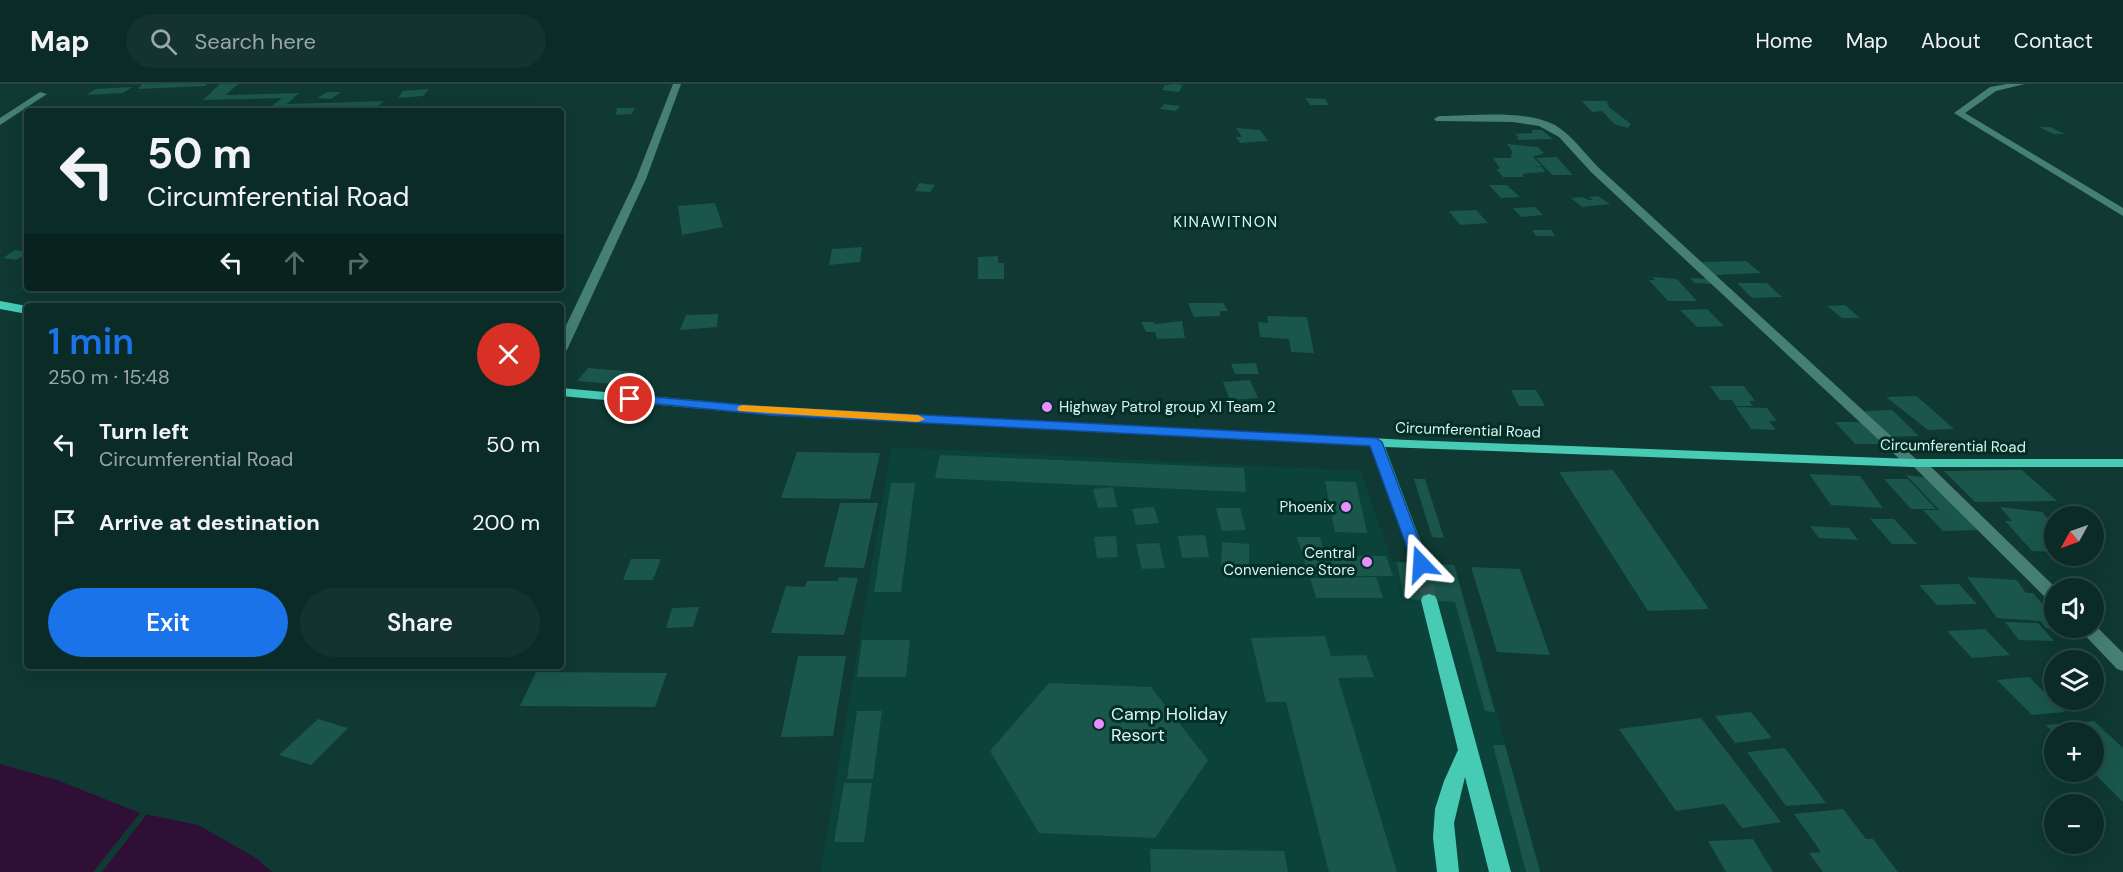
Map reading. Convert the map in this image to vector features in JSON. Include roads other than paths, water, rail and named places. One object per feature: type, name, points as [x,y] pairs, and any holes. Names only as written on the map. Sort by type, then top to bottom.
[{"type":"main road","points":[[0,305],[24,309]]},
{"type":"main road","name":"Circumferential Road","points":[[564,392],[769,411],[1376,442],[1916,463],[2123,463]]},
{"type":"main road","points":[[1376,442],[1421,564]]},
{"type":"main road","points":[[1429,600],[1500,872]]},
{"type":"main road","points":[[1448,872],[1443,851],[1442,824],[1445,805],[1468,750]]},
{"type":"street","points":[[564,344],[641,178],[677,84]]},
{"type":"street","points":[[2021,84],[1993,89],[1959,113],[2123,213]]},
{"type":"street","points":[[0,122],[43,94]]},
{"type":"street","points":[[1439,119],[1526,121],[1545,124],[1555,130],[1629,202],[1916,463],[2044,586]]},
{"type":"street","points":[[2097,638],[2123,664]]},
{"type":"tunnel","points":[[1421,564],[1429,600]]},
{"type":"place","name":"Highway Patrol group XI Team 2","points":[[1047,407]]},
{"type":"place","name":"Phoenix","points":[[1346,507]]},
{"type":"place","name":"Central Convenience Store","points":[[1367,562]]},
{"type":"place","name":"Camp Holiday Resort","points":[[1099,724]]},
{"type":"district","name":"KINAWITNON","points":[[1226,222]]}]
